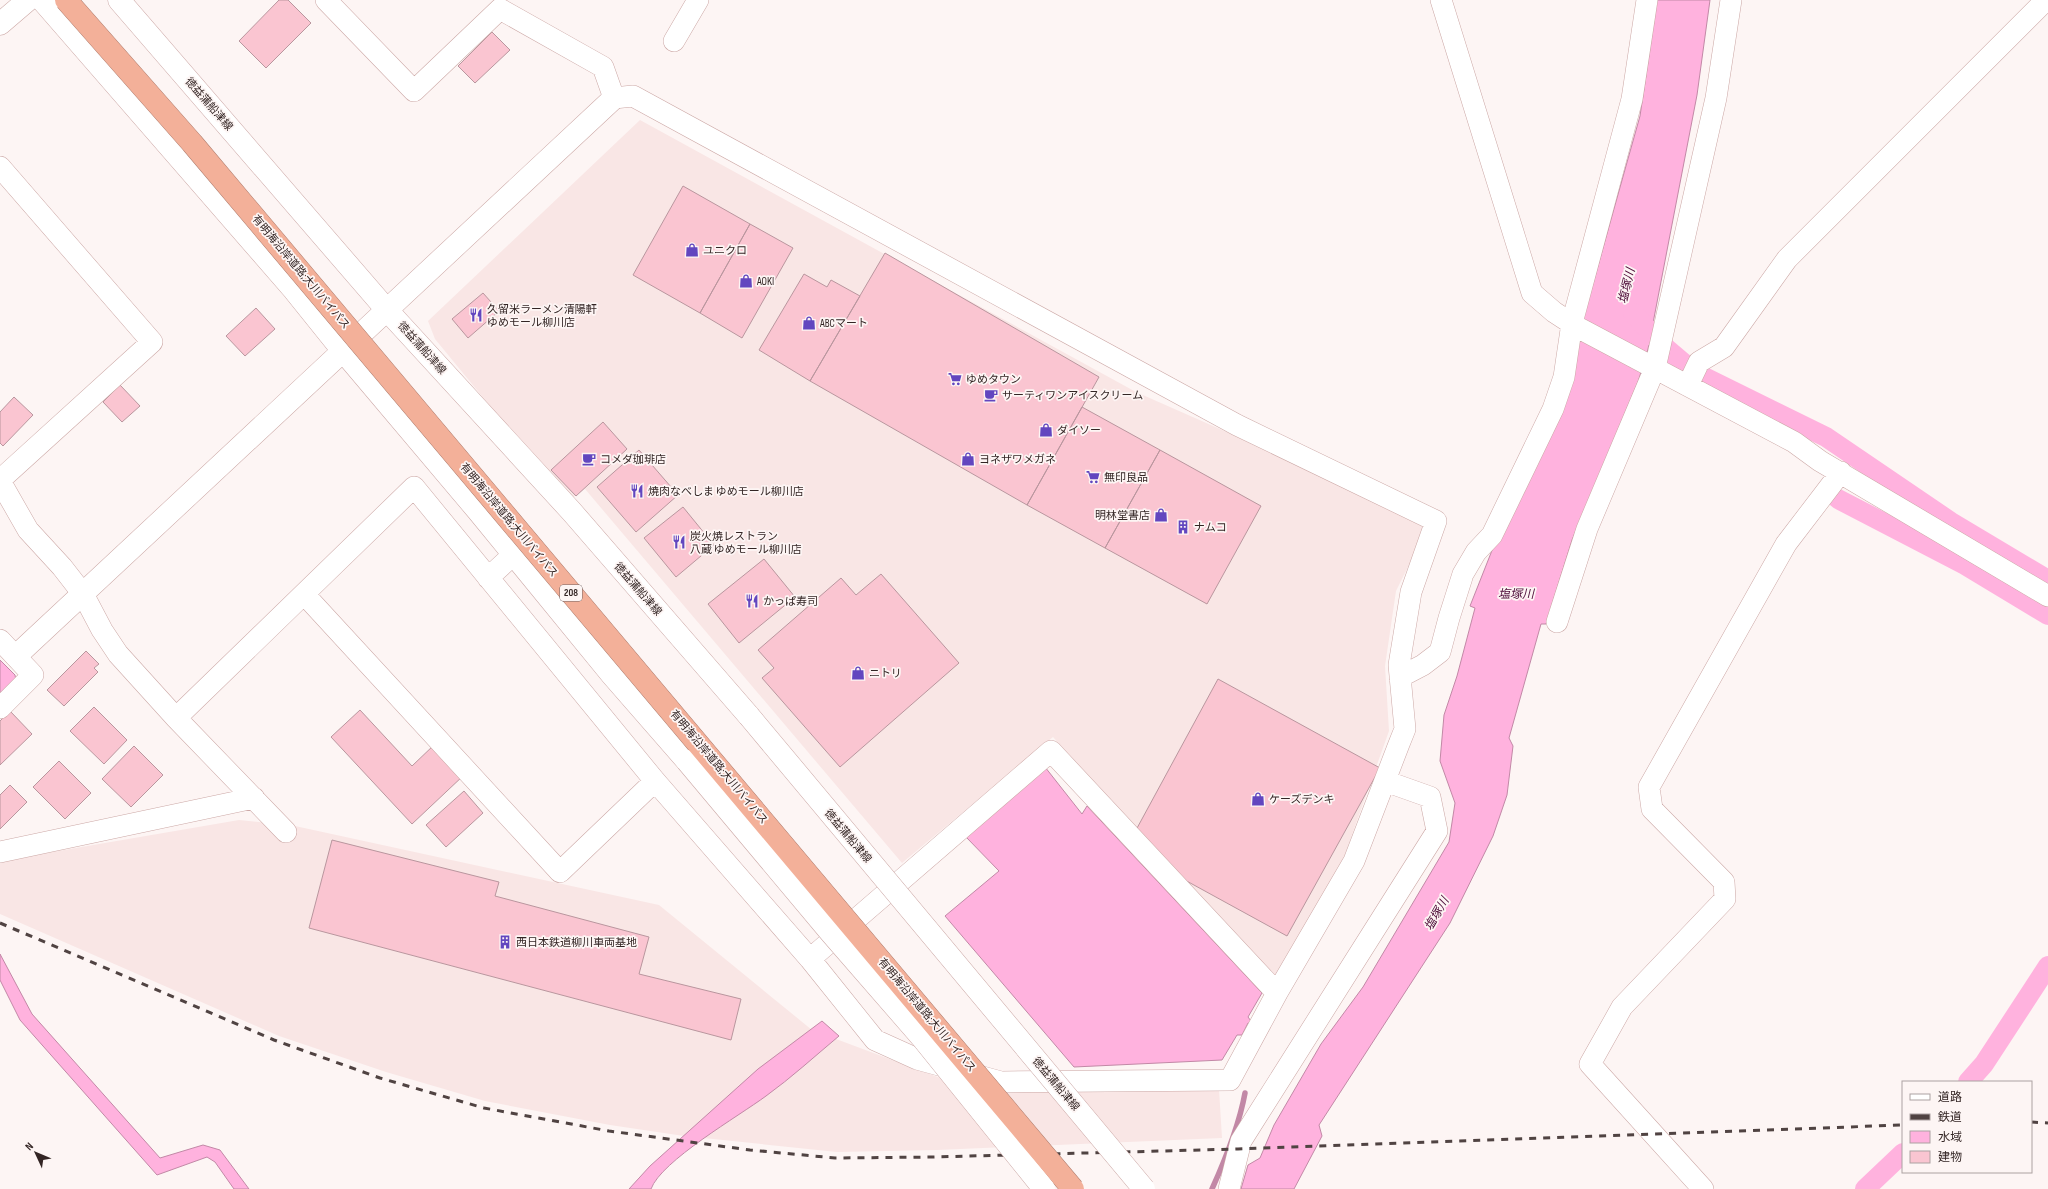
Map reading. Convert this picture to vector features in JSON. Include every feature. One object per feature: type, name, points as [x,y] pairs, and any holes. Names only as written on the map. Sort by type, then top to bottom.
[{"type":"highway","name":"有明海沿岸道路;大川バイパス","points":[[66,0],[197,149],[1073,1189]]},
{"type":"main road","points":[[0,24],[28,0]]},
{"type":"main road","points":[[42,0],[294,290],[342,351],[514,554],[612,675],[924,1040],[1044,1189]]},
{"type":"main road","name":"徳益蒲船津線","points":[[119,0],[386,309],[572,512],[749,716],[1144,1189]]},
{"type":"main road","points":[[16,656],[386,309],[614,98]]},
{"type":"street","points":[[176,718],[414,488],[655,781],[810,959],[876,1040],[917,1060],[1001,1082],[1230,1080],[1277,993],[1354,861],[1405,729],[1399,665],[1410,592],[1436,521],[1236,425],[633,96],[614,98],[603,67],[500,9],[414,91],[326,0]]},
{"type":"street","points":[[674,41],[698,0]]},
{"type":"street","points":[[1442,0],[1532,293],[1554,312],[1574,325],[1794,442],[1820,461],[1841,472],[2048,596]]},
{"type":"street","points":[[1400,677],[1423,665],[1440,652],[1463,574],[1476,552],[1492,535],[1553,409],[1564,377],[1574,325],[1632,99],[1646,0]]},
{"type":"street","points":[[1557,622],[1587,529],[1655,368],[1716,98],[1731,0]]},
{"type":"street","points":[[1688,385],[1698,362],[1724,347],[1787,259],[2046,0]]},
{"type":"street","points":[[0,168],[152,342],[0,481],[28,530],[62,567],[83,594],[102,630],[118,654],[176,718],[286,832]]},
{"type":"street","points":[[1703,1189],[1590,1064],[1622,1007],[1725,899],[1724,882],[1652,809],[1649,787],[1786,544],[1841,472]]},
{"type":"street","points":[[488,578],[514,554]]},
{"type":"street","points":[[304,594],[560,872],[655,781]]},
{"type":"street","points":[[0,640],[33,674],[0,708]]},
{"type":"street","points":[[810,959],[1051,751],[1277,993]]},
{"type":"street","points":[[1229,1189],[1240,1141],[1437,831],[1430,797],[1385,781]]},
{"type":"street","points":[[0,852],[254,798]]},
{"type":"shaded area","points":[[640,120],[1136,392],[1306,467],[1427,529],[1396,591],[1385,666],[1389,731],[1339,871],[1273,984],[1053,737],[902,863],[585,489],[568,501],[435,339],[428,321]]},
{"type":"shaded area","points":[[239,820],[295,826],[659,905],[812,1030],[975,1091],[1219,1089],[1222,1138],[937,1150],[837,1152],[684,1136],[610,1125],[485,1101],[386,1072],[279,1036],[0,914],[0,861]]},
{"type":"water","name":"塩塚川","points":[[1657,0],[1710,0],[1697,95],[1648,349],[1638,382],[1572,540],[1546,624],[1541,624],[1509,738],[1513,746],[1507,795],[1493,836],[1450,923],[1319,1125],[1322,1136],[1294,1189],[1241,1189],[1248,1165],[1260,1158],[1274,1125],[1321,1044],[1363,987],[1449,842],[1455,803],[1440,761],[1444,715],[1457,676],[1475,608],[1470,606],[1582,323],[1640,116]]},
{"type":"water","points":[[0,660],[15,675],[16,681],[0,696]]},
{"type":"water","points":[[1045,767],[1082,814],[1087,806],[1262,993],[1248,1017],[1251,1021],[1250,1024],[1248,1023],[1242,1035],[1237,1035],[1222,1060],[1074,1067],[945,916],[999,871],[966,837]]},
{"type":"water","points":[[0,954],[32,1014],[160,1158],[203,1145],[220,1150],[249,1189],[234,1189],[215,1162],[207,1157],[157,1175],[20,1020],[0,980]]},
{"type":"water","points":[[822,1021],[839,1036],[754,1105],[702,1140],[669,1165],[651,1189],[629,1189],[650,1166],[758,1069]]},
{"type":"building","points":[[279,0],[288,0],[311,23],[266,68],[239,41]]},
{"type":"building","points":[[492,32],[510,50],[475,83],[458,66]]},
{"type":"building","name":"ユニクロ","points":[[683,186],[750,224],[700,313],[633,275]]},
{"type":"building","name":"AOKI","points":[[750,224],[793,248],[742,338],[700,313]]},
{"type":"building","name":"ゆめタウン","points":[[885,253],[1099,377],[1027,505],[810,381]]},
{"type":"building","name":"ABCマート","points":[[804,274],[827,287],[831,280],[860,296],[810,381],[759,350]]},
{"type":"building","name":"久留米ラーメン清陽軒 ゆめモール柳川店","points":[[483,293],[499,311],[468,338],[452,319]]},
{"type":"building","points":[[256,308],[275,329],[245,356],[226,336]]},
{"type":"building","points":[[120,385],[140,406],[122,422],[103,402]]},
{"type":"building","points":[[14,397],[33,415],[3,446],[0,443],[0,412]]},
{"type":"building","name":"無印良品","points":[[1082,407],[1160,450],[1105,548],[1027,505]]},
{"type":"building","name":"コメダ珈琲店","points":[[603,422],[627,449],[576,496],[551,470]]},
{"type":"building","name":"焼肉なべしま ゆめモール柳川店","points":[[639,450],[678,495],[636,532],[597,487]]},
{"type":"building","name":"ナムコ","points":[[1160,450],[1261,506],[1207,604],[1105,548]]},
{"type":"building","name":"炭火焼レストラン 八蔵 ゆめモール柳川店","points":[[683,507],[714,545],[676,577],[644,538]]},
{"type":"building","name":"かっぱ寿司","points":[[764,559],[795,597],[739,643],[708,604]]},
{"type":"building","name":"ニトリ","points":[[881,574],[959,663],[840,767],[762,678],[774,668],[758,650],[841,578],[856,595]]},
{"type":"building","points":[[86,651],[99,664],[94,668],[98,672],[64,706],[47,690]]},
{"type":"building","name":"ケーズデンキ","points":[[1218,679],[1380,768],[1287,936],[1172,873],[1136,830]]},
{"type":"building","points":[[94,707],[127,740],[104,764],[70,731]]},
{"type":"building","points":[[360,710],[412,766],[435,744],[464,775],[412,824],[331,737]]},
{"type":"building","points":[[10,711],[32,734],[0,765],[0,721]]},
{"type":"building","points":[[134,746],[163,775],[131,807],[102,779]]},
{"type":"building","points":[[59,761],[91,793],[65,819],[33,787]]},
{"type":"building","points":[[10,785],[27,802],[0,829],[0,795]]},
{"type":"building","points":[[464,791],[483,813],[446,847],[426,825]]},
{"type":"building","name":"西日本鉄道柳川車両基地","points":[[332,840],[499,882],[495,896],[649,937],[639,974],[741,999],[731,1040],[309,928]]},
{"type":"waterway","points":[[1633,313],[1661,344],[1694,372],[1826,437],[1951,522],[2048,580]]},
{"type":"waterway","points":[[1838,499],[1965,565],[2048,615]]},
{"type":"waterway","points":[[1969,1081],[1984,1064],[2048,966]]},
{"type":"waterway","points":[[1212,1189],[1232,1142],[1245,1093]]},
{"type":"waterway","points":[[1865,1189],[1902,1154]]},
{"type":"railway","points":[[0,923],[274,1040],[380,1078],[484,1108],[609,1131],[750,1150],[835,1158],[933,1157],[1238,1149],[1902,1125]]},
{"type":"railway","points":[[2032,1122],[2048,1123]]},
{"type":"place","name":"ユニクロ","points":[[692,250]]},
{"type":"place","name":"AOKI","points":[[746,281]]},
{"type":"place","name":"久留米ラーメン清陽軒 ゆめモール柳川店","points":[[476,315]]},
{"type":"place","name":"ABCマート","points":[[809,323]]},
{"type":"place","name":"ゆめタウン","points":[[955,379]]},
{"type":"place","name":"サーティワンアイスクリーム","points":[[991,395]]},
{"type":"place","name":"ダイソー","points":[[1046,430]]},
{"type":"place","name":"コメダ珈琲店","points":[[589,459]]},
{"type":"place","name":"ヨネザワメガネ","points":[[968,459]]},
{"type":"place","name":"無印良品","points":[[1093,477]]},
{"type":"place","name":"焼肉なべしま ゆめモール柳川店","points":[[637,491]]},
{"type":"place","name":"明林堂書店","points":[[1161,515]]},
{"type":"place","name":"ナムコ","points":[[1183,527]]},
{"type":"place","name":"炭火焼レストラン 八蔵 ゆめモール柳川店","points":[[679,542]]},
{"type":"place","name":"かっぱ寿司","points":[[752,601]]},
{"type":"place","name":"ニトリ","points":[[858,673]]},
{"type":"place","name":"ケーズデンキ","points":[[1258,799]]},
{"type":"place","name":"西日本鉄道柳川車両基地","points":[[505,942]]}]
